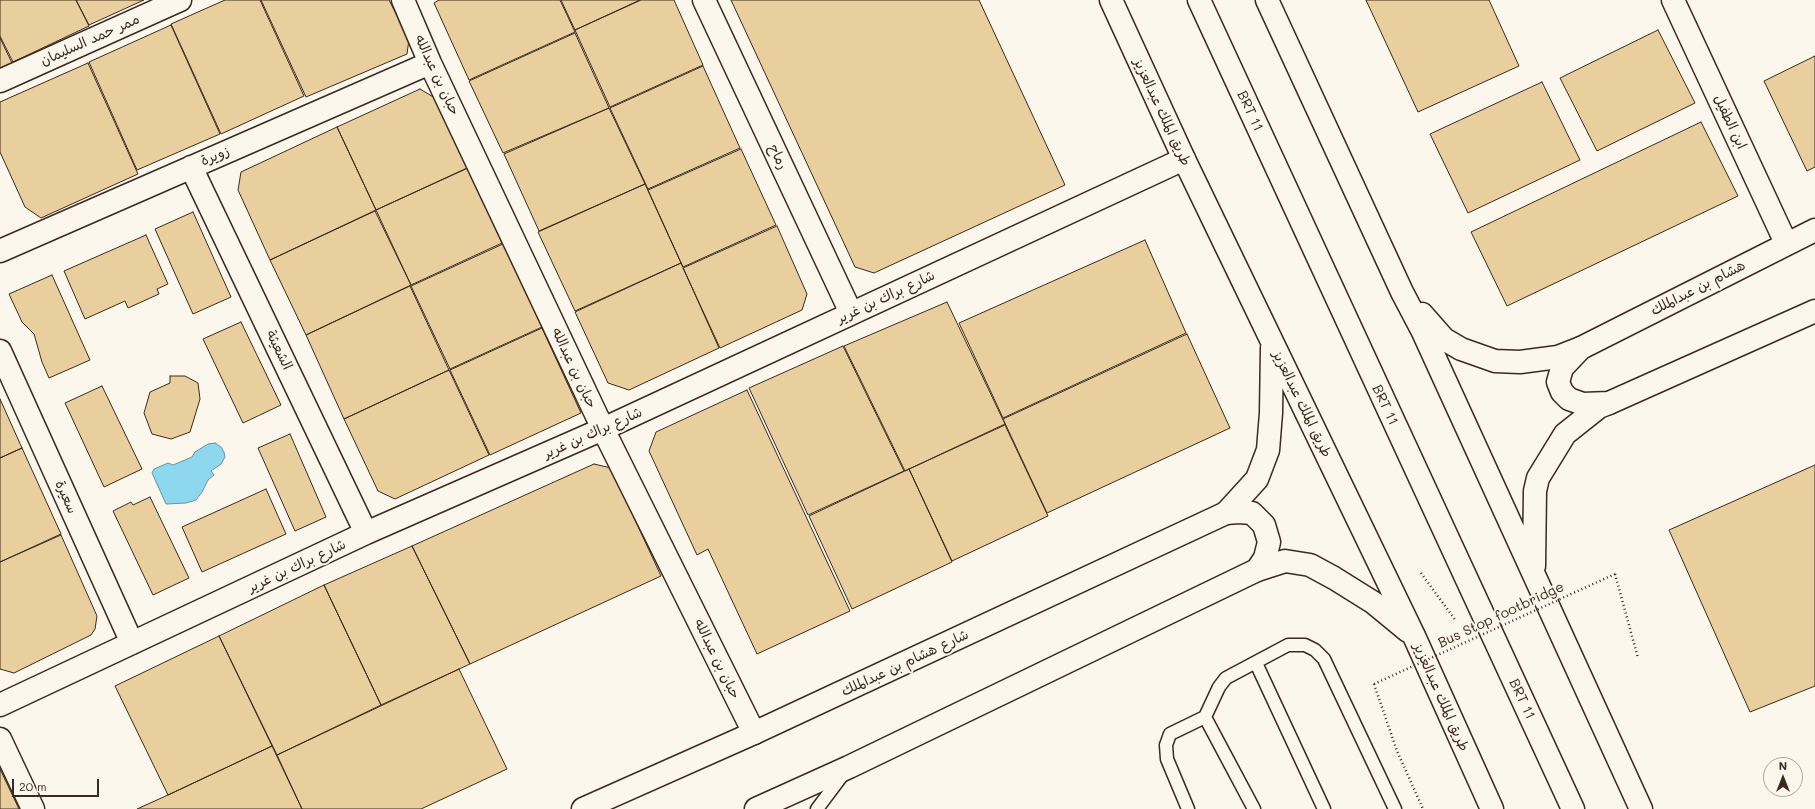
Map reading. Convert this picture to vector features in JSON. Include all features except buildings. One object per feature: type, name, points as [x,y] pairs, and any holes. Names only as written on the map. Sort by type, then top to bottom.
[{"type":"street","name":"ممر حمد السليمان","points":[[0,81],[180,0]]},
{"type":"street","name":"حبان بن عبدالله","points":[[403,0],[430,63],[603,430],[754,733]]},
{"type":"street","name":"رماح","points":[[704,0],[851,313]]},
{"type":"street","name":"طريق الملك عبدالعزيز","points":[[1111,0],[1184,159],[1414,636],[1492,809]]},
{"type":"street","name":"BRT 11","points":[[1199,0],[1573,809]]},
{"type":"street","points":[[1267,0],[1402,292],[1423,332],[1641,809]]},
{"type":"street","name":"ابن الطفيل","points":[[1673,0],[1786,244]]},
{"type":"street","name":"زويرة","points":[[0,252],[430,63]]},
{"type":"street","name":"شارع براك بن غرير","points":[[0,705],[366,533],[603,430],[1184,159]]},
{"type":"street","name":"الشعيثة","points":[[191,167],[366,533]]},
{"type":"street","name":"هشام بن عبدالملك","points":[[1581,348],[1815,230]]},
{"type":"street","points":[[1402,292],[1444,339],[1461,350],[1489,359],[1520,362],[1558,357],[1581,348]]},
{"type":"street","points":[[1534,573],[1535,491],[1538,478],[1565,434],[1599,407],[1815,311]]},
{"type":"street","points":[[1226,513],[1258,479],[1268,450],[1271,413],[1272,343]]},
{"type":"street","points":[[1581,348],[1562,368],[1558,382],[1562,392],[1569,399],[1583,404],[1609,403]]},
{"type":"street","name":"سعيرة","points":[[0,351],[132,643]]},
{"type":"street","points":[[1226,513],[1252,513],[1264,525],[1269,542],[1265,558],[1257,570]]},
{"type":"street","name":"شارع هشام بن عبدالملك","points":[[583,809],[754,733],[1226,513]]},
{"type":"street","points":[[756,809],[849,767],[1257,570],[1285,562],[1310,565],[1334,578],[1374,603],[1414,636]]},
{"type":"street","points":[[0,739],[33,809]]},
{"type":"lane","points":[[1188,809],[1167,759],[1166,745],[1170,734],[1205,717],[1219,687],[1226,678],[1288,645],[1305,645],[1315,650],[1324,659],[1394,809]]},
{"type":"lane","points":[[1256,663],[1324,809]]},
{"type":"lane","points":[[1205,717],[1254,809]]},
{"type":"lane","points":[[817,809],[849,767]]},
{"type":"path","points":[[1421,573],[1456,622]]},
{"type":"path","name":"Bus Stop footbridge","points":[[1423,809],[1397,751],[1374,684],[1615,574],[1638,658]]},
{"type":"path","points":[[1465,634],[1470,640]]},
{"type":"water","points":[[215,443],[221,447],[225,457],[221,464],[211,471],[214,475],[208,480],[196,500],[186,503],[166,504],[152,473],[154,469],[168,463],[173,465],[192,457],[195,452],[208,444]]}]
